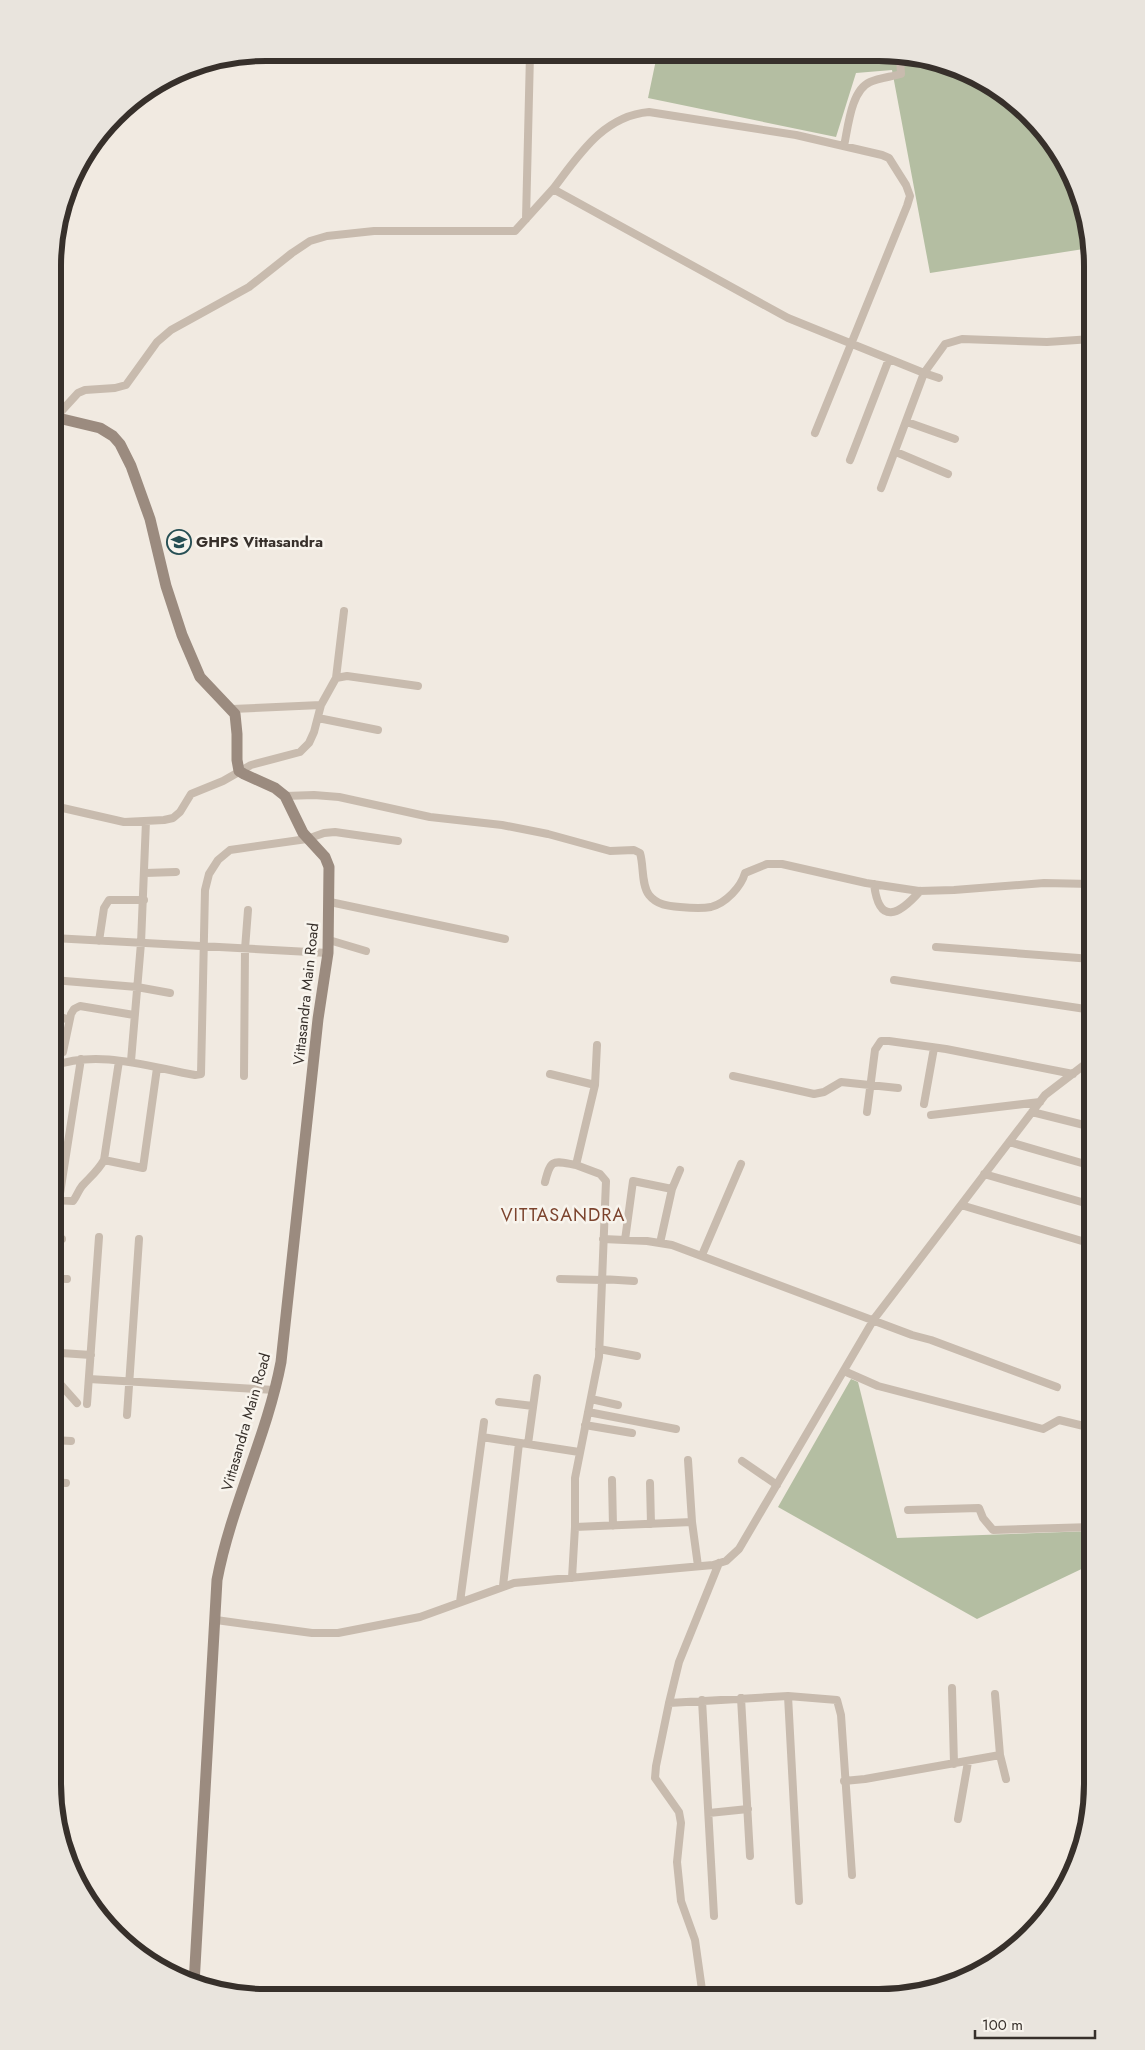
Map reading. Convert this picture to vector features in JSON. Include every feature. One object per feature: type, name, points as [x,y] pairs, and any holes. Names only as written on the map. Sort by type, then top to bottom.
[{"type":"street","points":[[526,219],[530,61]]},
{"type":"street","points":[[844,146],[855,98],[860,89],[868,83],[900,74],[900,63]]},
{"type":"street","points":[[61,411],[78,393],[85,390],[115,388],[126,384],[157,342],[171,330],[249,287],[310,241],[328,236],[374,231],[515,231],[553,189],[596,136],[618,120],[633,113],[649,112],[796,135],[882,154],[888,158],[906,185],[910,196],[907,206],[815,433]]},
{"type":"street","points":[[553,189],[788,318],[924,374],[939,378]]},
{"type":"street","points":[[881,488],[908,422],[924,374],[945,344],[962,339],[1047,342],[1084,340]]},
{"type":"street","points":[[850,460],[889,359]]},
{"type":"street","points":[[61,418],[100,428],[113,436],[120,444],[132,466],[150,518],[166,586],[182,635],[200,676],[232,709],[237,726],[237,760],[239,771],[275,788],[285,796],[314,795],[339,797],[430,817],[502,825],[548,834],[610,851],[634,850],[640,854],[644,882],[648,894],[664,906],[712,907],[735,891],[742,882],[745,873],[767,864],[782,864],[874,884],[920,891],[1044,883],[1084,884]]},
{"type":"street","points":[[908,422],[955,439]]},
{"type":"street","points":[[896,452],[948,474]]},
{"type":"street","points":[[61,808],[124,822],[173,818],[180,812],[192,794],[262,761],[300,752],[309,743],[321,704],[336,678],[344,611]]},
{"type":"street","points":[[336,678],[347,676],[418,686]]},
{"type":"street","points":[[232,709],[321,704]]},
{"type":"street","points":[[318,718],[378,730]]},
{"type":"street","name":"Vittasandra Main Road","points":[[194,1976],[218,1580],[274,1390],[284,1343],[318,1019],[329,940],[330,902],[327,862],[321,852],[307,839],[285,796]]},
{"type":"street","points":[[131,1061],[144,900],[146,821]]},
{"type":"street","points":[[61,1064],[81,1059],[131,1061],[157,1068],[195,1075],[201,1074],[205,890],[209,874],[218,860],[230,850],[307,839],[324,833],[335,832],[398,841]]},
{"type":"street","points":[[145,873],[176,872]]},
{"type":"street","points":[[874,884],[878,905],[882,911],[888,913],[896,913],[920,891]]},
{"type":"street","points":[[99,941],[104,908],[109,900],[144,900]]},
{"type":"street","points":[[330,902],[505,939]]},
{"type":"street","points":[[244,1076],[245,949],[248,910]]},
{"type":"street","points":[[61,938],[328,953]]},
{"type":"street","points":[[329,940],[366,951]]},
{"type":"street","points":[[936,947],[1084,958]]},
{"type":"street","points":[[894,980],[1084,1009]]},
{"type":"street","points":[[61,981],[137,987],[170,993]]},
{"type":"street","points":[[61,1052],[63,1052],[69,1020],[74,1009],[80,1006],[134,1016]]},
{"type":"street","points":[[61,1017],[69,1020]]},
{"type":"street","points":[[867,1112],[875,1050],[881,1042],[888,1041],[934,1048],[1073,1074]]},
{"type":"street","points":[[576,1166],[595,1085],[597,1045]]},
{"type":"street","points":[[924,1104],[934,1048]]},
{"type":"street","points":[[61,1172],[81,1059]]},
{"type":"street","points":[[61,1200],[76,1199],[81,1186],[98,1170],[104,1160],[119,1061]]},
{"type":"street","points":[[216,1620],[312,1633],[338,1633],[404,1621],[429,1614],[503,1586],[522,1582],[698,1566],[726,1561],[739,1548],[874,1320],[1045,1095],[1084,1066]]},
{"type":"street","points":[[104,1160],[143,1168],[157,1068]]},
{"type":"street","points":[[550,1074],[595,1085]]},
{"type":"street","points":[[733,1076],[814,1094],[824,1092],[841,1082],[898,1088]]},
{"type":"street","points":[[931,1115],[1040,1102]]},
{"type":"street","points":[[1032,1112],[1084,1125]]},
{"type":"street","points":[[1009,1142],[1084,1164]]},
{"type":"street","points":[[544,1182],[550,1165],[556,1162],[600,1174],[606,1181],[599,1349],[597,1369],[575,1478],[572,1578]]},
{"type":"street","points":[[702,1255],[741,1164]]},
{"type":"street","points":[[660,1243],[672,1190],[680,1170]]},
{"type":"street","points":[[984,1174],[1084,1203]]},
{"type":"street","points":[[625,1240],[633,1181],[672,1190]]},
{"type":"street","points":[[961,1205],[1084,1242]]},
{"type":"street","points":[[87,1404],[99,1237]]},
{"type":"street","points":[[127,1415],[139,1239]]},
{"type":"street","points":[[604,1239],[660,1243],[702,1255],[1057,1387]]},
{"type":"street","points":[[560,1279],[634,1281]]},
{"type":"street","points":[[599,1349],[637,1356]]},
{"type":"street","points":[[61,1352],[91,1354]]},
{"type":"street","points":[[844,1372],[878,1386],[1043,1429],[1059,1420],[1084,1426]]},
{"type":"street","points":[[528,1444],[537,1378]]},
{"type":"street","points":[[89,1379],[274,1390]]},
{"type":"street","points":[[61,1385],[77,1403]]},
{"type":"street","points":[[591,1399],[618,1405]]},
{"type":"street","points":[[499,1402],[533,1406]]},
{"type":"street","points":[[588,1412],[676,1429]]},
{"type":"street","points":[[460,1602],[484,1422]]},
{"type":"street","points":[[585,1425],[632,1433]]},
{"type":"street","points":[[482,1437],[579,1452]]},
{"type":"street","points":[[61,1440],[71,1441]]},
{"type":"street","points":[[503,1586],[519,1443]]},
{"type":"street","points":[[688,1460],[692,1522],[698,1566]]},
{"type":"street","points":[[742,1461],[777,1485]]},
{"type":"street","points":[[612,1480],[613,1526]]},
{"type":"street","points":[[61,1482],[66,1482]]},
{"type":"street","points":[[650,1483],[651,1524]]},
{"type":"street","points":[[908,1510],[979,1508],[983,1518],[993,1530],[1084,1528]]},
{"type":"street","points":[[575,1527],[692,1522]]},
{"type":"street","points":[[702,1989],[695,1940],[681,1901],[677,1862],[681,1823],[679,1812],[655,1778],[669,1702],[679,1662],[719,1563]]},
{"type":"street","points":[[952,1688],[954,1764]]},
{"type":"street","points":[[995,1694],[1000,1755],[1006,1779]]},
{"type":"street","points":[[669,1702],[788,1696],[837,1700],[841,1715],[844,1781],[852,1875]]},
{"type":"street","points":[[788,1696],[800,1901]]},
{"type":"street","points":[[741,1698],[750,1856]]},
{"type":"street","points":[[702,1700],[714,1916]]},
{"type":"street","points":[[844,1781],[968,1762],[1000,1755]]},
{"type":"street","points":[[958,1820],[968,1762]]},
{"type":"street","points":[[709,1813],[748,1809]]},
{"type":"green space","points":[[656,61],[879,61],[919,65],[945,72],[970,82],[993,96],[1024,121],[1041,141],[1063,175],[1068,187],[1077,213],[1083,249],[930,273],[892,70],[856,73],[836,137],[648,98]]},
{"type":"green space","points":[[851,1379],[858,1382],[897,1538],[1084,1531],[1084,1568],[977,1619],[778,1507]]},
{"type":"place","name":"GHPS Vittasandra","points":[[179,542]]},
{"type":"district","name":"VITTASANDRA","points":[[563,1215]]}]
